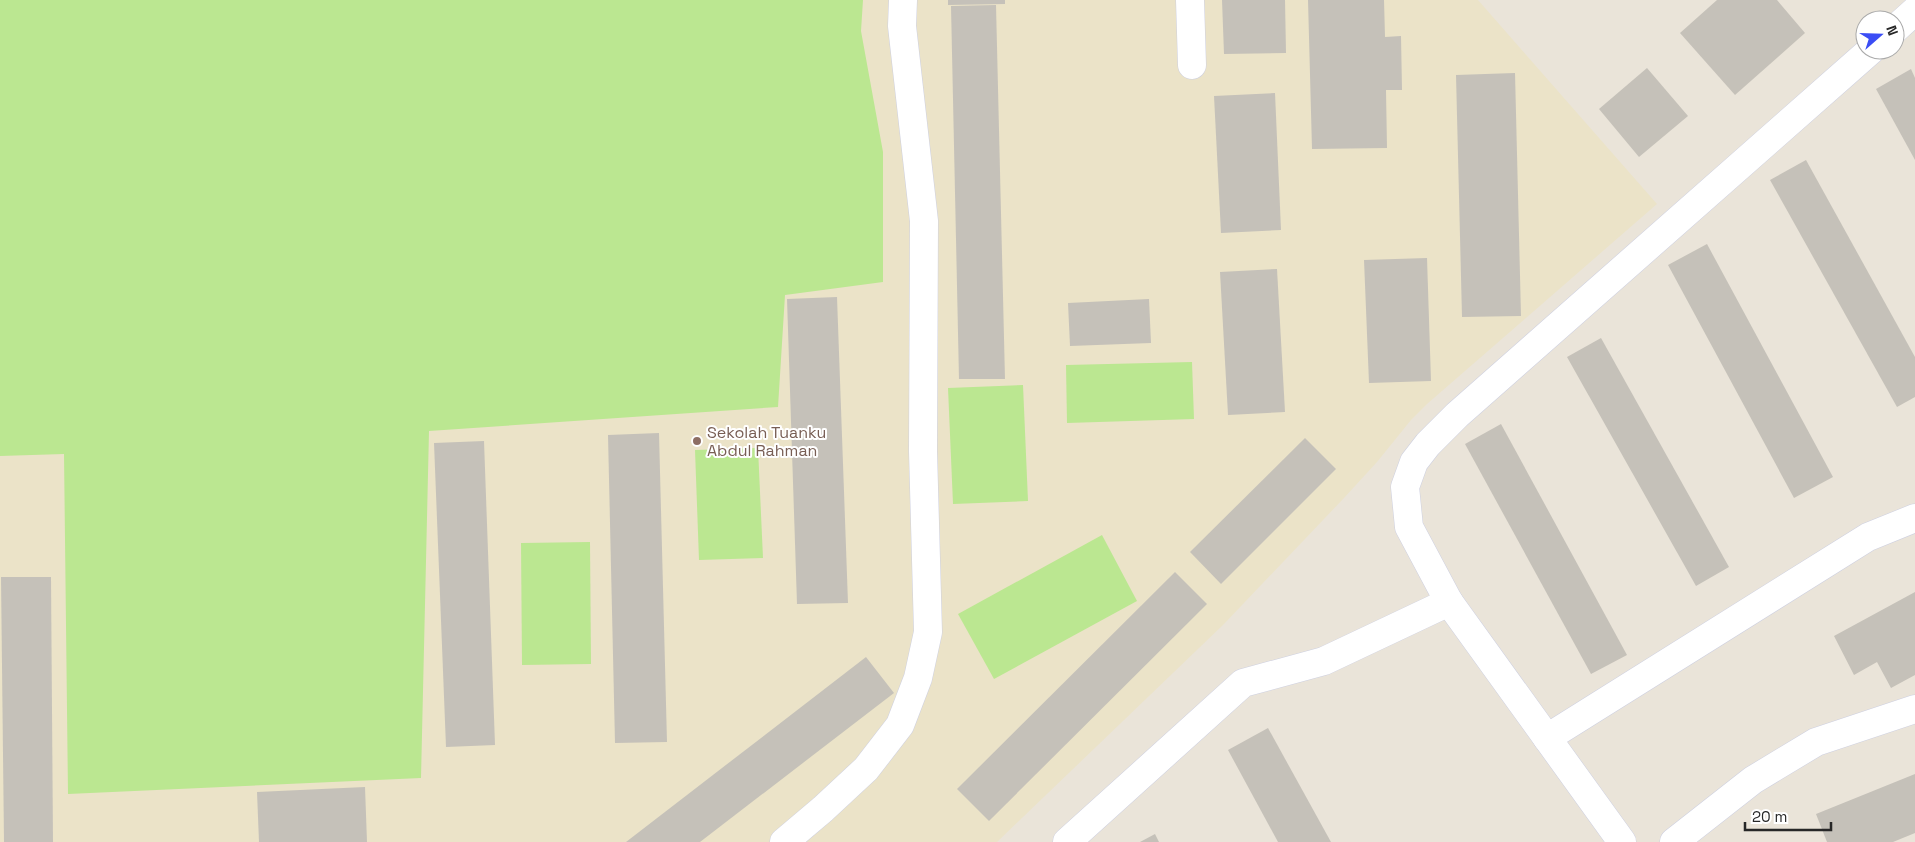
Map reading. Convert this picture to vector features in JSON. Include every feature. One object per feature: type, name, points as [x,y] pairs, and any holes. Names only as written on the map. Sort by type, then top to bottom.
[{"type":"lane","points":[[784,842],[866,769],[900,725],[918,678],[928,632],[923,451],[924,221],[902,26],[903,0]]},
{"type":"lane","points":[[1190,0],[1192,65]]},
{"type":"lane","points":[[1905,20],[1915,11]]},
{"type":"lane","points":[[1622,842],[1449,602],[1408,527],[1405,487],[1414,462],[1428,444],[1457,415],[1860,60]]},
{"type":"lane","points":[[1547,738],[1868,537],[1915,518]]},
{"type":"lane","points":[[1066,842],[1243,682],[1324,661],[1449,602]]},
{"type":"lane","points":[[1674,842],[1753,780],[1816,742],[1915,708]]},
{"type":"shaded area","name":"Sekolah Tuanku Abdul Rahman","points":[[0,0],[1478,0],[1657,204],[1427,404],[1344,498],[1224,624],[997,842],[0,842]]},
{"type":"green space","points":[[0,0],[863,0],[861,31],[883,152],[883,282],[785,295],[778,407],[429,431],[421,778],[68,794],[64,454],[0,456]]},
{"type":"green space","points":[[1192,362],[1194,419],[1067,423],[1066,365]]},
{"type":"green space","points":[[1023,385],[1028,501],[953,504],[948,388]]},
{"type":"green space","points":[[758,448],[763,558],[699,560],[695,450]]},
{"type":"green space","points":[[1102,535],[1137,601],[994,679],[958,614]]},
{"type":"green space","points":[[590,542],[591,664],[522,665],[521,543]]},
{"type":"building","points":[[948,0],[1005,0],[1005,4],[948,5]]},
{"type":"building","points":[[1222,0],[1285,0],[1286,53],[1224,54]]},
{"type":"building","points":[[1308,0],[1384,0],[1385,37],[1401,36],[1402,90],[1386,90],[1387,148],[1312,149]]},
{"type":"building","points":[[1717,0],[1777,0],[1805,33],[1735,95],[1680,33]]},
{"type":"building","points":[[996,5],[1005,379],[959,379],[951,6]]},
{"type":"building","points":[[1647,68],[1688,116],[1639,157],[1599,109]]},
{"type":"building","points":[[1911,69],[1915,78],[1915,160],[1876,89]]},
{"type":"building","points":[[1515,73],[1521,316],[1462,317],[1456,75]]},
{"type":"building","points":[[1275,93],[1281,230],[1221,233],[1214,96]]},
{"type":"building","points":[[1806,160],[1915,357],[1915,397],[1897,407],[1770,180]]},
{"type":"building","points":[[1707,244],[1833,477],[1794,498],[1668,265]]},
{"type":"building","points":[[1427,258],[1431,381],[1369,383],[1364,260]]},
{"type":"building","points":[[1277,269],[1285,412],[1228,415],[1220,272]]},
{"type":"building","points":[[837,297],[848,603],[797,604],[787,299]]},
{"type":"building","points":[[1149,299],[1151,343],[1070,346],[1068,303]]},
{"type":"building","points":[[1601,338],[1729,567],[1696,586],[1567,357]]},
{"type":"building","points":[[1501,424],[1627,655],[1591,674],[1465,444]]},
{"type":"building","points":[[659,433],[667,742],[615,743],[608,435]]},
{"type":"building","points":[[1305,438],[1336,469],[1221,584],[1190,552]]},
{"type":"building","points":[[484,441],[495,745],[446,747],[434,443]]},
{"type":"building","points":[[1175,572],[1207,604],[989,821],[957,789]]},
{"type":"building","points":[[1,577],[51,577],[53,842],[4,842]]},
{"type":"building","points":[[1915,592],[1915,675],[1891,688],[1877,662],[1854,675],[1834,636]]},
{"type":"building","points":[[866,657],[894,693],[700,842],[626,842]]},
{"type":"building","points":[[1268,728],[1331,842],[1278,842],[1228,750]]},
{"type":"building","points":[[1915,774],[1915,833],[1893,842],[1827,842],[1816,814]]},
{"type":"building","points":[[365,787],[367,842],[259,842],[257,792]]},
{"type":"building","points":[[1155,834],[1159,842],[1140,842]]},
{"type":"place","name":"Sekolah Tuanku Abdul Rahman","points":[[697,441]]}]
